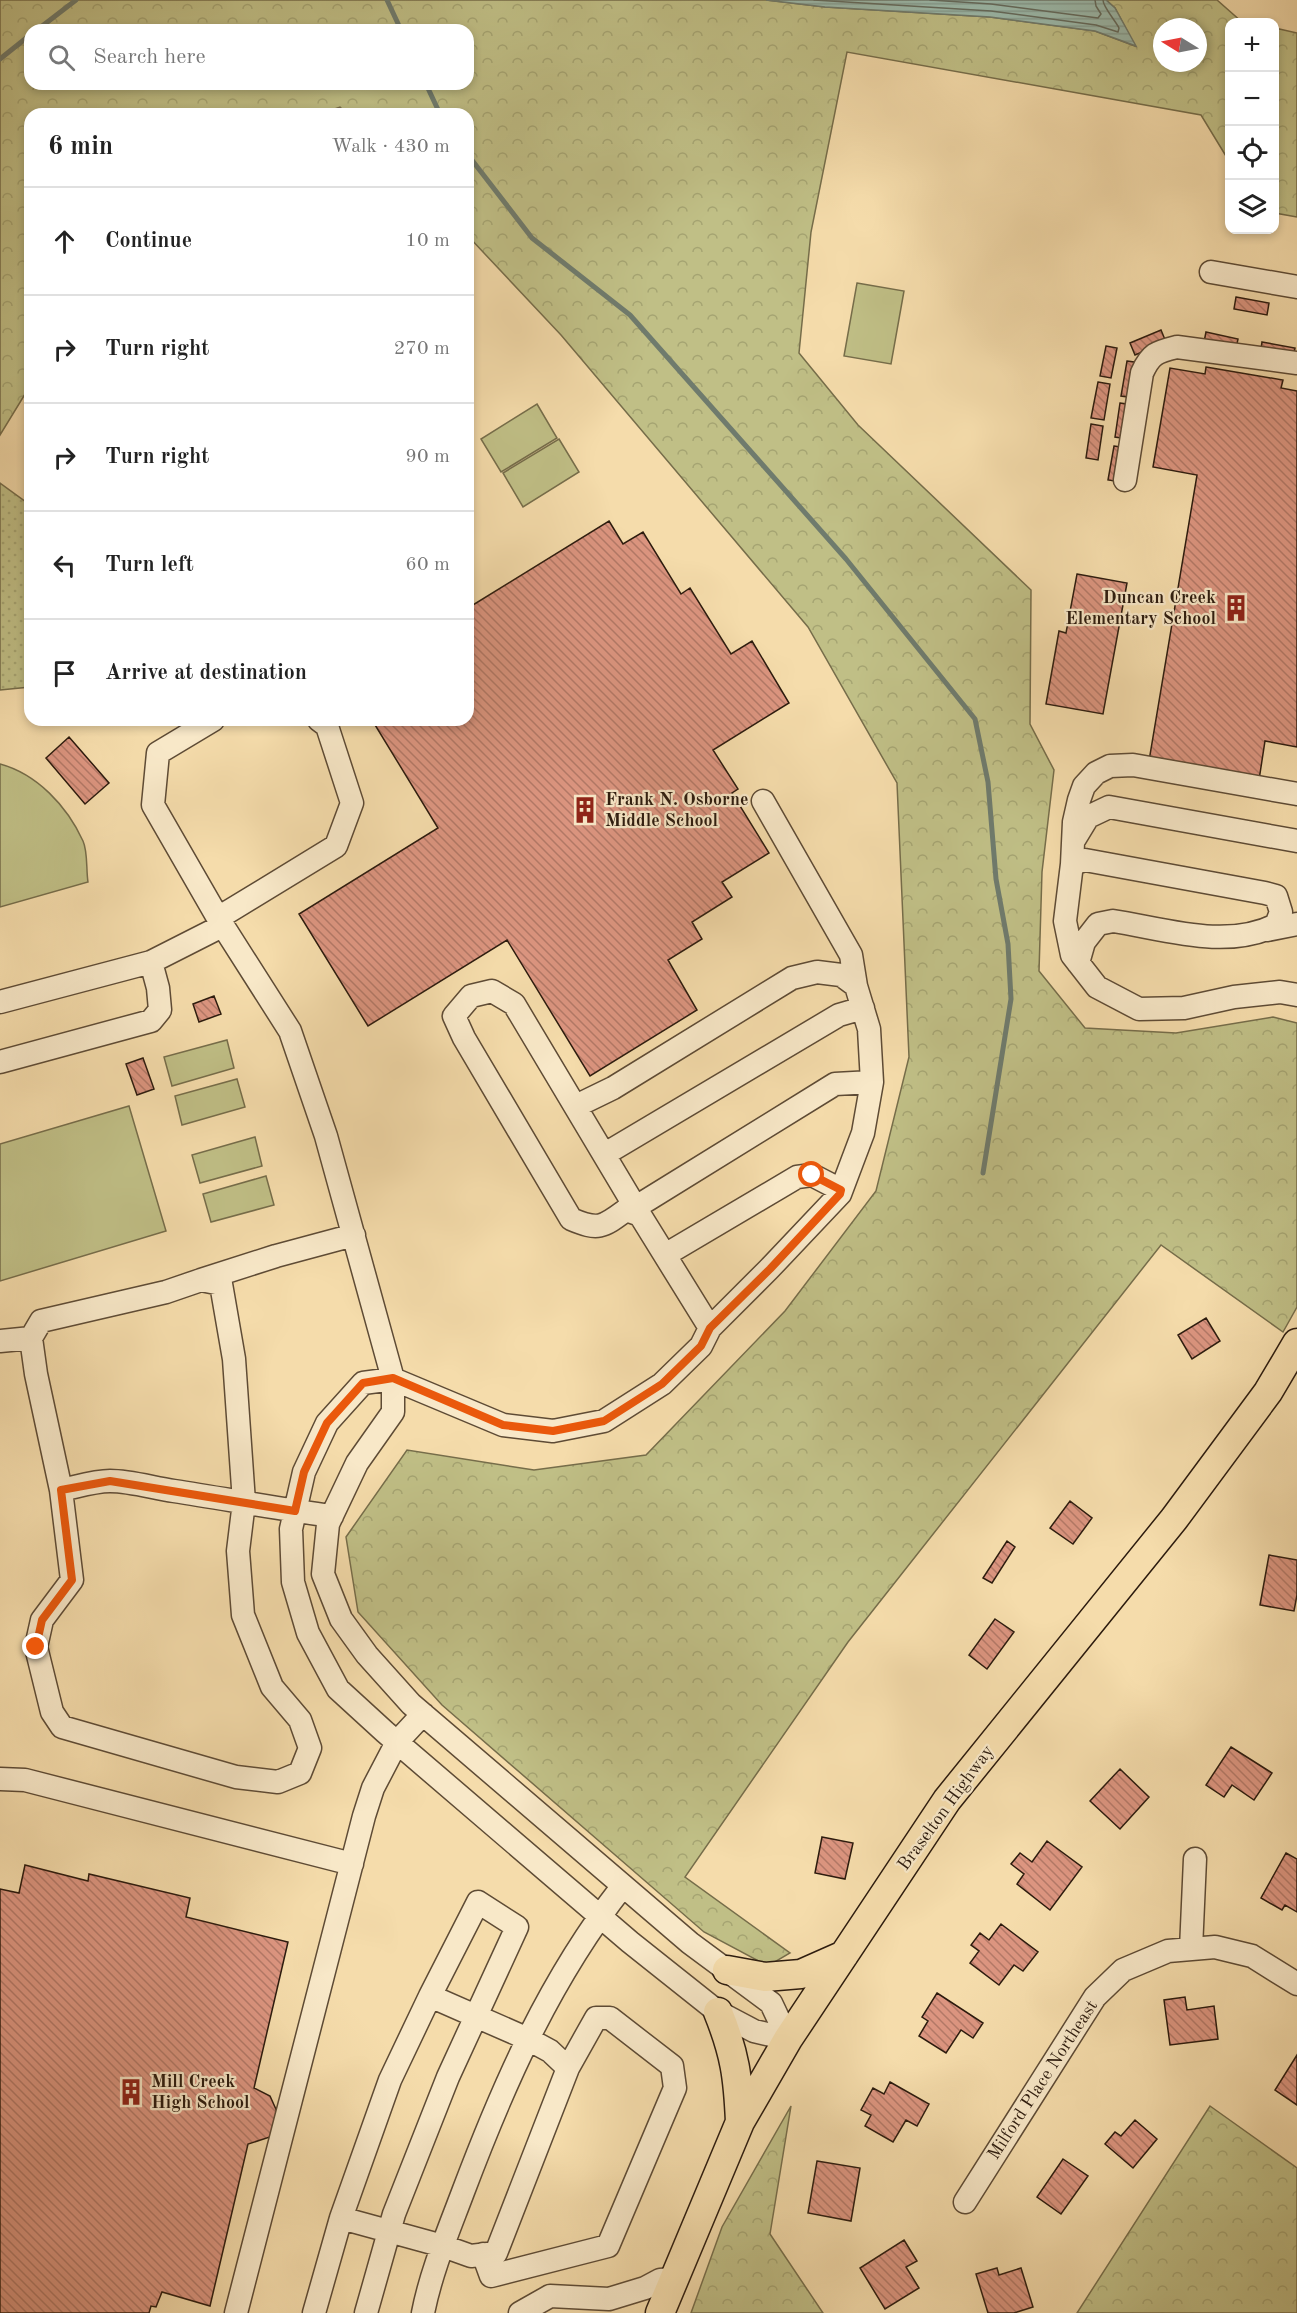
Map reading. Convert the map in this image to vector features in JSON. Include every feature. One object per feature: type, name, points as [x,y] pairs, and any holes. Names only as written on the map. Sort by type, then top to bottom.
[{"type":"main road","name":"Braselton Highway","points":[[660,2313],[740,2122],[788,2039],[947,1800],[1174,1519],[1268,1392],[1297,1343]]},
{"type":"main road","points":[[727,1970],[765,1977],[801,1974],[844,1955]]},
{"type":"main road","points":[[718,2012],[731,2043],[738,2076],[740,2122]]},
{"type":"street","points":[[1211,272],[1297,287]]},
{"type":"street","points":[[1125,480],[1142,373],[1149,359],[1163,351],[1177,347],[1297,363]]},
{"type":"street","points":[[203,726],[158,753],[153,805],[220,922],[290,1031],[326,1136],[393,1378],[393,1412],[357,1463],[328,1524],[323,1574],[341,1619],[367,1655],[411,1704],[622,1887],[690,1943],[771,2003],[788,2039]]},
{"type":"street","points":[[0,1002],[151,962],[220,922],[336,846],[352,803],[327,726]]},
{"type":"street","points":[[1297,794],[1133,765],[1110,766],[1096,773],[1084,786],[1073,832],[1072,864],[1065,921],[1072,955],[1097,987],[1139,1010],[1184,1008],[1234,997],[1280,992],[1297,995]]},
{"type":"street","points":[[763,801],[850,955],[849,981],[863,1008],[869,1029],[872,1082],[863,1133],[841,1190],[770,1269],[710,1328],[701,1346],[662,1384],[604,1421],[553,1431],[503,1425],[393,1378],[363,1383],[327,1423],[304,1472],[291,1528],[293,1582],[308,1633],[338,1689],[600,1916],[718,2012],[754,2031],[788,2039]]},
{"type":"street","points":[[1073,832],[1088,817],[1109,807],[1297,841]]},
{"type":"street","points":[[1072,864],[1085,860],[1276,896],[1281,912],[1276,925],[1267,930],[1225,938],[1113,921],[1098,924],[1084,942],[1078,963]]},
{"type":"street","points":[[1267,930],[1297,924]]},
{"type":"street","points":[[0,1062],[151,1021],[160,1010],[158,987],[151,962]]},
{"type":"street","points":[[576,1106],[613,1088],[792,978],[817,972],[849,981]]},
{"type":"street","points":[[710,1328],[665,1256],[638,1211],[604,1154],[576,1106],[514,1004],[492,991],[471,996],[454,1016],[464,1038],[571,1219],[588,1226],[606,1225],[626,1210],[638,1211],[835,1084],[872,1082]]},
{"type":"street","points":[[604,1154],[839,1015],[863,1008]]},
{"type":"street","points":[[665,1256],[796,1177],[812,1175],[841,1190]]},
{"type":"street","points":[[201,1280],[221,1284],[234,1359],[244,1502],[238,1551],[243,1615],[272,1687],[300,1720],[310,1748],[300,1773],[278,1782],[236,1777],[62,1727],[52,1712],[36,1647],[42,1620],[72,1580],[61,1490],[36,1374],[31,1338],[41,1320],[166,1292],[201,1280],[276,1256],[354,1236]]},
{"type":"street","points":[[0,1341],[31,1338]]},
{"type":"street","points":[[61,1490],[110,1481],[332,1516]]},
{"type":"street","points":[[236,2313],[373,1788],[397,1742],[423,1714]]},
{"type":"street","points":[[0,1779],[25,1780],[352,1864]]},
{"type":"street","points":[[1191,1949],[1195,1860]]},
{"type":"street","points":[[423,2313],[443,2246],[491,2116],[564,1969],[622,1887]]},
{"type":"street","points":[[314,2313],[341,2218],[390,2080],[478,1902],[517,1927],[448,2077],[388,2231],[366,2313]]},
{"type":"street","name":"Milford Place Northeast","points":[[965,2202],[1095,1997],[1123,1970],[1168,1951],[1215,1947],[1252,1956],[1297,1984]]},
{"type":"street","points":[[430,1996],[528,2039],[550,2051],[568,2068]]},
{"type":"street","points":[[341,2218],[471,2256],[483,2254],[496,2253],[568,2068],[596,2018],[610,2018],[672,2066],[675,2088],[608,2246],[491,2276],[483,2254]]},
{"type":"street","points":[[520,2313],[550,2296],[615,2306],[660,2280],[673,2279]]},
{"type":"green space","points":[[0,0],[766,0],[825,7],[990,17],[1095,31],[1135,46],[1115,8],[1106,0],[1217,0],[1237,18],[1225,18],[1225,154],[1201,115],[847,52],[811,232],[799,353],[858,425],[1031,590],[1030,724],[1054,770],[1042,872],[1039,971],[1085,1028],[1176,1033],[1273,1017],[1297,1023],[1297,1307],[1283,1332],[1161,1245],[848,1642],[685,1877],[790,1953],[768,1966],[704,1932],[442,1705],[358,1612],[346,1537],[407,1450],[534,1470],[646,1455],[785,1311],[876,1191],[909,1057],[897,783],[808,627],[561,335],[474,242],[474,108],[24,108],[24,396],[0,435]]},
{"type":"green space","points":[[1279,29],[1297,33],[1297,217],[1279,214]]},
{"type":"green space","points":[[857,283],[904,291],[891,364],[844,356]]},
{"type":"green space","points":[[537,404],[557,438],[501,472],[481,439]]},
{"type":"green space","points":[[559,439],[579,472],[523,507],[503,473]]},
{"type":"green space","points":[[0,483],[24,501],[24,688],[0,690]]},
{"type":"green space","points":[[0,764],[26,775],[38,784],[49,793],[68,816],[85,845],[88,882],[0,907]]},
{"type":"green space","points":[[227,1040],[234,1068],[172,1086],[164,1057]]},
{"type":"green space","points":[[237,1079],[245,1107],[182,1125],[175,1096]]},
{"type":"green space","points":[[129,1106],[166,1231],[0,1281],[0,1144]]},
{"type":"green space","points":[[255,1137],[262,1166],[200,1183],[192,1155]]},
{"type":"green space","points":[[266,1176],[274,1205],[211,1222],[203,1194]]},
{"type":"green space","points":[[791,2106],[770,2234],[823,2313],[691,2313],[722,2227]]},
{"type":"green space","points":[[1210,2106],[1297,2168],[1297,2313],[1077,2313]]},
{"type":"water","points":[[766,0],[1106,0],[1115,8],[1136,46],[1095,31],[990,17],[825,7]]},
{"type":"building","points":[[1236,297],[1269,303],[1267,315],[1234,309]]},
{"type":"building","points":[[1161,330],[1166,342],[1135,355],[1130,343]]},
{"type":"building","points":[[1206,332],[1238,339],[1235,353],[1203,347]]},
{"type":"building","points":[[1262,342],[1295,348],[1292,362],[1260,356]]},
{"type":"building","points":[[1106,346],[1117,348],[1111,378],[1100,376]]},
{"type":"building","points":[[1127,361],[1141,363],[1135,398],[1121,396]]},
{"type":"building","name":"Duncan Creek Elementary School","points":[[1206,367],[1283,380],[1281,388],[1297,391],[1297,747],[1265,741],[1259,780],[1149,761],[1197,475],[1153,467],[1170,368],[1205,374]]},
{"type":"building","points":[[1098,382],[1110,384],[1104,420],[1091,418]]},
{"type":"building","points":[[1120,403],[1133,405],[1128,439],[1115,437]]},
{"type":"building","points":[[1091,424],[1103,426],[1098,460],[1086,458]]},
{"type":"building","points":[[1114,446],[1127,448],[1121,482],[1108,480]]},
{"type":"building","name":"Frank N. Osborne Middle School","points":[[609,521],[623,544],[643,532],[681,594],[690,588],[731,654],[752,641],[789,703],[713,750],[738,789],[732,793],[769,853],[722,882],[732,897],[692,922],[702,939],[668,960],[697,1010],[590,1076],[507,940],[368,1026],[299,914],[438,828],[376,726],[474,726],[474,604]]},
{"type":"building","points":[[1077,574],[1127,583],[1103,714],[1046,704],[1059,631],[1066,633]]},
{"type":"building","points":[[69,737],[109,783],[85,804],[46,758]]},
{"type":"building","points":[[214,996],[221,1014],[199,1022],[193,1004]]},
{"type":"building","points":[[143,1058],[154,1089],[137,1095],[126,1064]]},
{"type":"building","points":[[1206,1318],[1220,1341],[1192,1359],[1178,1335]]},
{"type":"building","points":[[1070,1501],[1092,1518],[1073,1544],[1050,1528]]},
{"type":"building","points":[[1007,1541],[1015,1547],[992,1583],[983,1578]]},
{"type":"building","points":[[1269,1555],[1297,1560],[1297,1595],[1294,1611],[1260,1605]]},
{"type":"building","points":[[995,1619],[1014,1632],[987,1669],[969,1655]]},
{"type":"building","points":[[1231,1747],[1272,1773],[1254,1800],[1232,1785],[1224,1797],[1206,1785]]},
{"type":"building","points":[[1120,1769],[1149,1797],[1120,1829],[1090,1801]]},
{"type":"building","points":[[822,1837],[853,1843],[845,1879],[815,1873]]},
{"type":"building","points":[[1047,1841],[1082,1867],[1050,1910],[1017,1884],[1024,1874],[1011,1864],[1020,1853],[1032,1862]]},
{"type":"building","points":[[1286,1853],[1297,1859],[1297,1912],[1285,1905],[1282,1910],[1261,1898]]},
{"type":"building","name":"Mill Creek High School","points":[[25,1865],[88,1881],[89,1874],[190,1898],[186,1917],[288,1942],[254,2088],[270,2096],[279,2116],[270,2137],[248,2144],[210,2306],[162,2292],[156,2307],[151,2306],[149,2313],[0,2313],[0,1889],[19,1893]]},
{"type":"building","points":[[1001,1924],[1038,1952],[1023,1971],[1014,1965],[999,1985],[970,1963],[979,1951],[971,1945],[980,1933],[989,1940]]},
{"type":"building","points":[[937,1993],[983,2023],[973,2038],[961,2030],[946,2053],[919,2036],[928,2021],[922,2017]]},
{"type":"building","points":[[1185,1997],[1187,2010],[1214,2006],[1218,2039],[1170,2045],[1164,2000]]},
{"type":"building","points":[[1297,2055],[1297,2105],[1275,2090]]},
{"type":"building","points":[[890,2082],[929,2104],[917,2126],[906,2120],[893,2142],[865,2126],[871,2115],[861,2110],[873,2088],[884,2094]]},
{"type":"building","points":[[1135,2120],[1157,2139],[1133,2168],[1105,2144],[1115,2132],[1121,2136]]},
{"type":"building","points":[[1063,2159],[1088,2176],[1061,2214],[1037,2197]]},
{"type":"building","points":[[817,2161],[860,2168],[851,2221],[808,2213]]},
{"type":"building","points":[[904,2240],[917,2261],[906,2267],[919,2288],[885,2309],[860,2268]]},
{"type":"building","points":[[997,2268],[999,2275],[1021,2268],[1033,2307],[1014,2313],[988,2313],[976,2274]]},
{"type":"waterway","points":[[45,24],[76,0]]},
{"type":"waterway","points":[[387,0],[398,24]]},
{"type":"waterway","points":[[0,59],[24,40]]},
{"type":"waterway","points":[[429,90],[437,108]]},
{"type":"waterway","points":[[474,163],[532,238],[630,315],[846,559],[975,719],[988,782],[996,879],[1008,944],[1011,999],[983,1173]]},
{"type":"place","name":"Duncan Creek Elementary School","points":[[1236,608]]},
{"type":"place","name":"Frank N. Osborne Middle School","points":[[585,810]]},
{"type":"place","name":"Mill Creek High School","points":[[131,2092]]},
{"type":"route","points":[[36,1647],[42,1620],[72,1580],[61,1490],[110,1481],[295,1511],[304,1472],[327,1423],[363,1383],[393,1378],[451,1405],[503,1425],[553,1431],[604,1421],[662,1384],[701,1346],[710,1328],[770,1269],[840,1194],[841,1190],[812,1175]]}]
